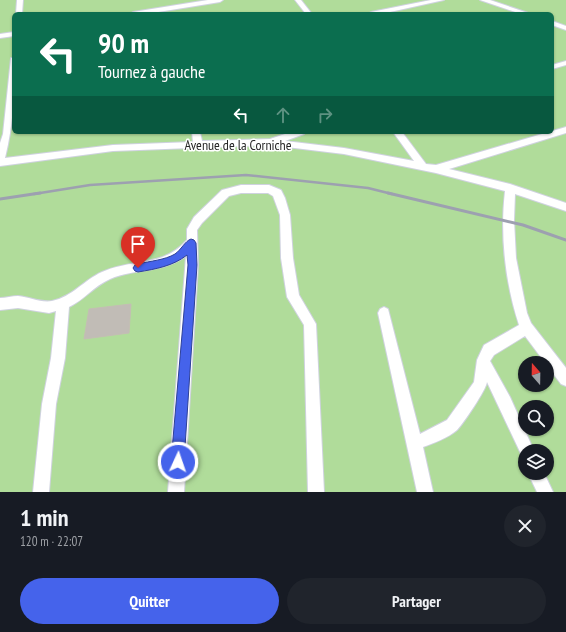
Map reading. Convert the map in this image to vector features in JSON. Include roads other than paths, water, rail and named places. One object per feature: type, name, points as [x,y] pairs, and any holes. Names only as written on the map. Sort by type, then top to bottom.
[{"type":"street","points":[[19,12],[20,0]]},
{"type":"street","points":[[159,0],[163,12],[220,0]]},
{"type":"street","points":[[298,0],[307,12]]},
{"type":"street","points":[[381,12],[441,0]]},
{"type":"street","points":[[483,0],[522,12]]},
{"type":"street","points":[[554,24],[566,28]]},
{"type":"street","points":[[0,36],[12,34]]},
{"type":"street","points":[[554,66],[566,63]]},
{"type":"street","points":[[0,161],[7,134],[10,79]]},
{"type":"street","points":[[554,134],[566,130]]},
{"type":"street","points":[[7,134],[12,133]]},
{"type":"street","points":[[196,134],[198,143]]},
{"type":"street","points":[[270,142],[295,134]]},
{"type":"street","points":[[399,134],[423,166]]},
{"type":"street","points":[[436,169],[553,134]]},
{"type":"street","name":"Avenue de la Corniche","points":[[0,161],[113,148],[198,143],[270,142],[344,151],[423,166],[510,188],[566,207]]},
{"type":"street","points":[[510,188],[508,205],[516,294],[526,327],[566,379]]},
{"type":"street","points":[[176,492],[192,265],[192,229],[198,220],[226,193],[241,189],[269,189],[278,193],[285,215],[287,258],[293,297],[310,324],[316,492]]},
{"type":"street","points":[[0,304],[18,302],[49,307],[63,304],[73,300],[95,281],[112,272],[147,267],[177,258],[186,251],[191,243]]},
{"type":"street","points":[[41,492],[49,404],[58,358],[63,304]]},
{"type":"street","points":[[384,313],[416,443],[425,492]]},
{"type":"street","points":[[416,443],[433,436],[452,425],[480,385],[486,355],[489,350],[526,327]]},
{"type":"street","points":[[485,364],[505,402],[524,444]]},
{"type":"street","points":[[539,480],[545,492]]},
{"type":"railway","points":[[34,194],[90,185],[246,175],[368,188],[388,193]]},
{"type":"railway","points":[[0,199],[40,193]]},
{"type":"railway","points":[[388,193],[523,225],[566,240]]},
{"type":"railway","points":[[388,193],[392,194]]}]
